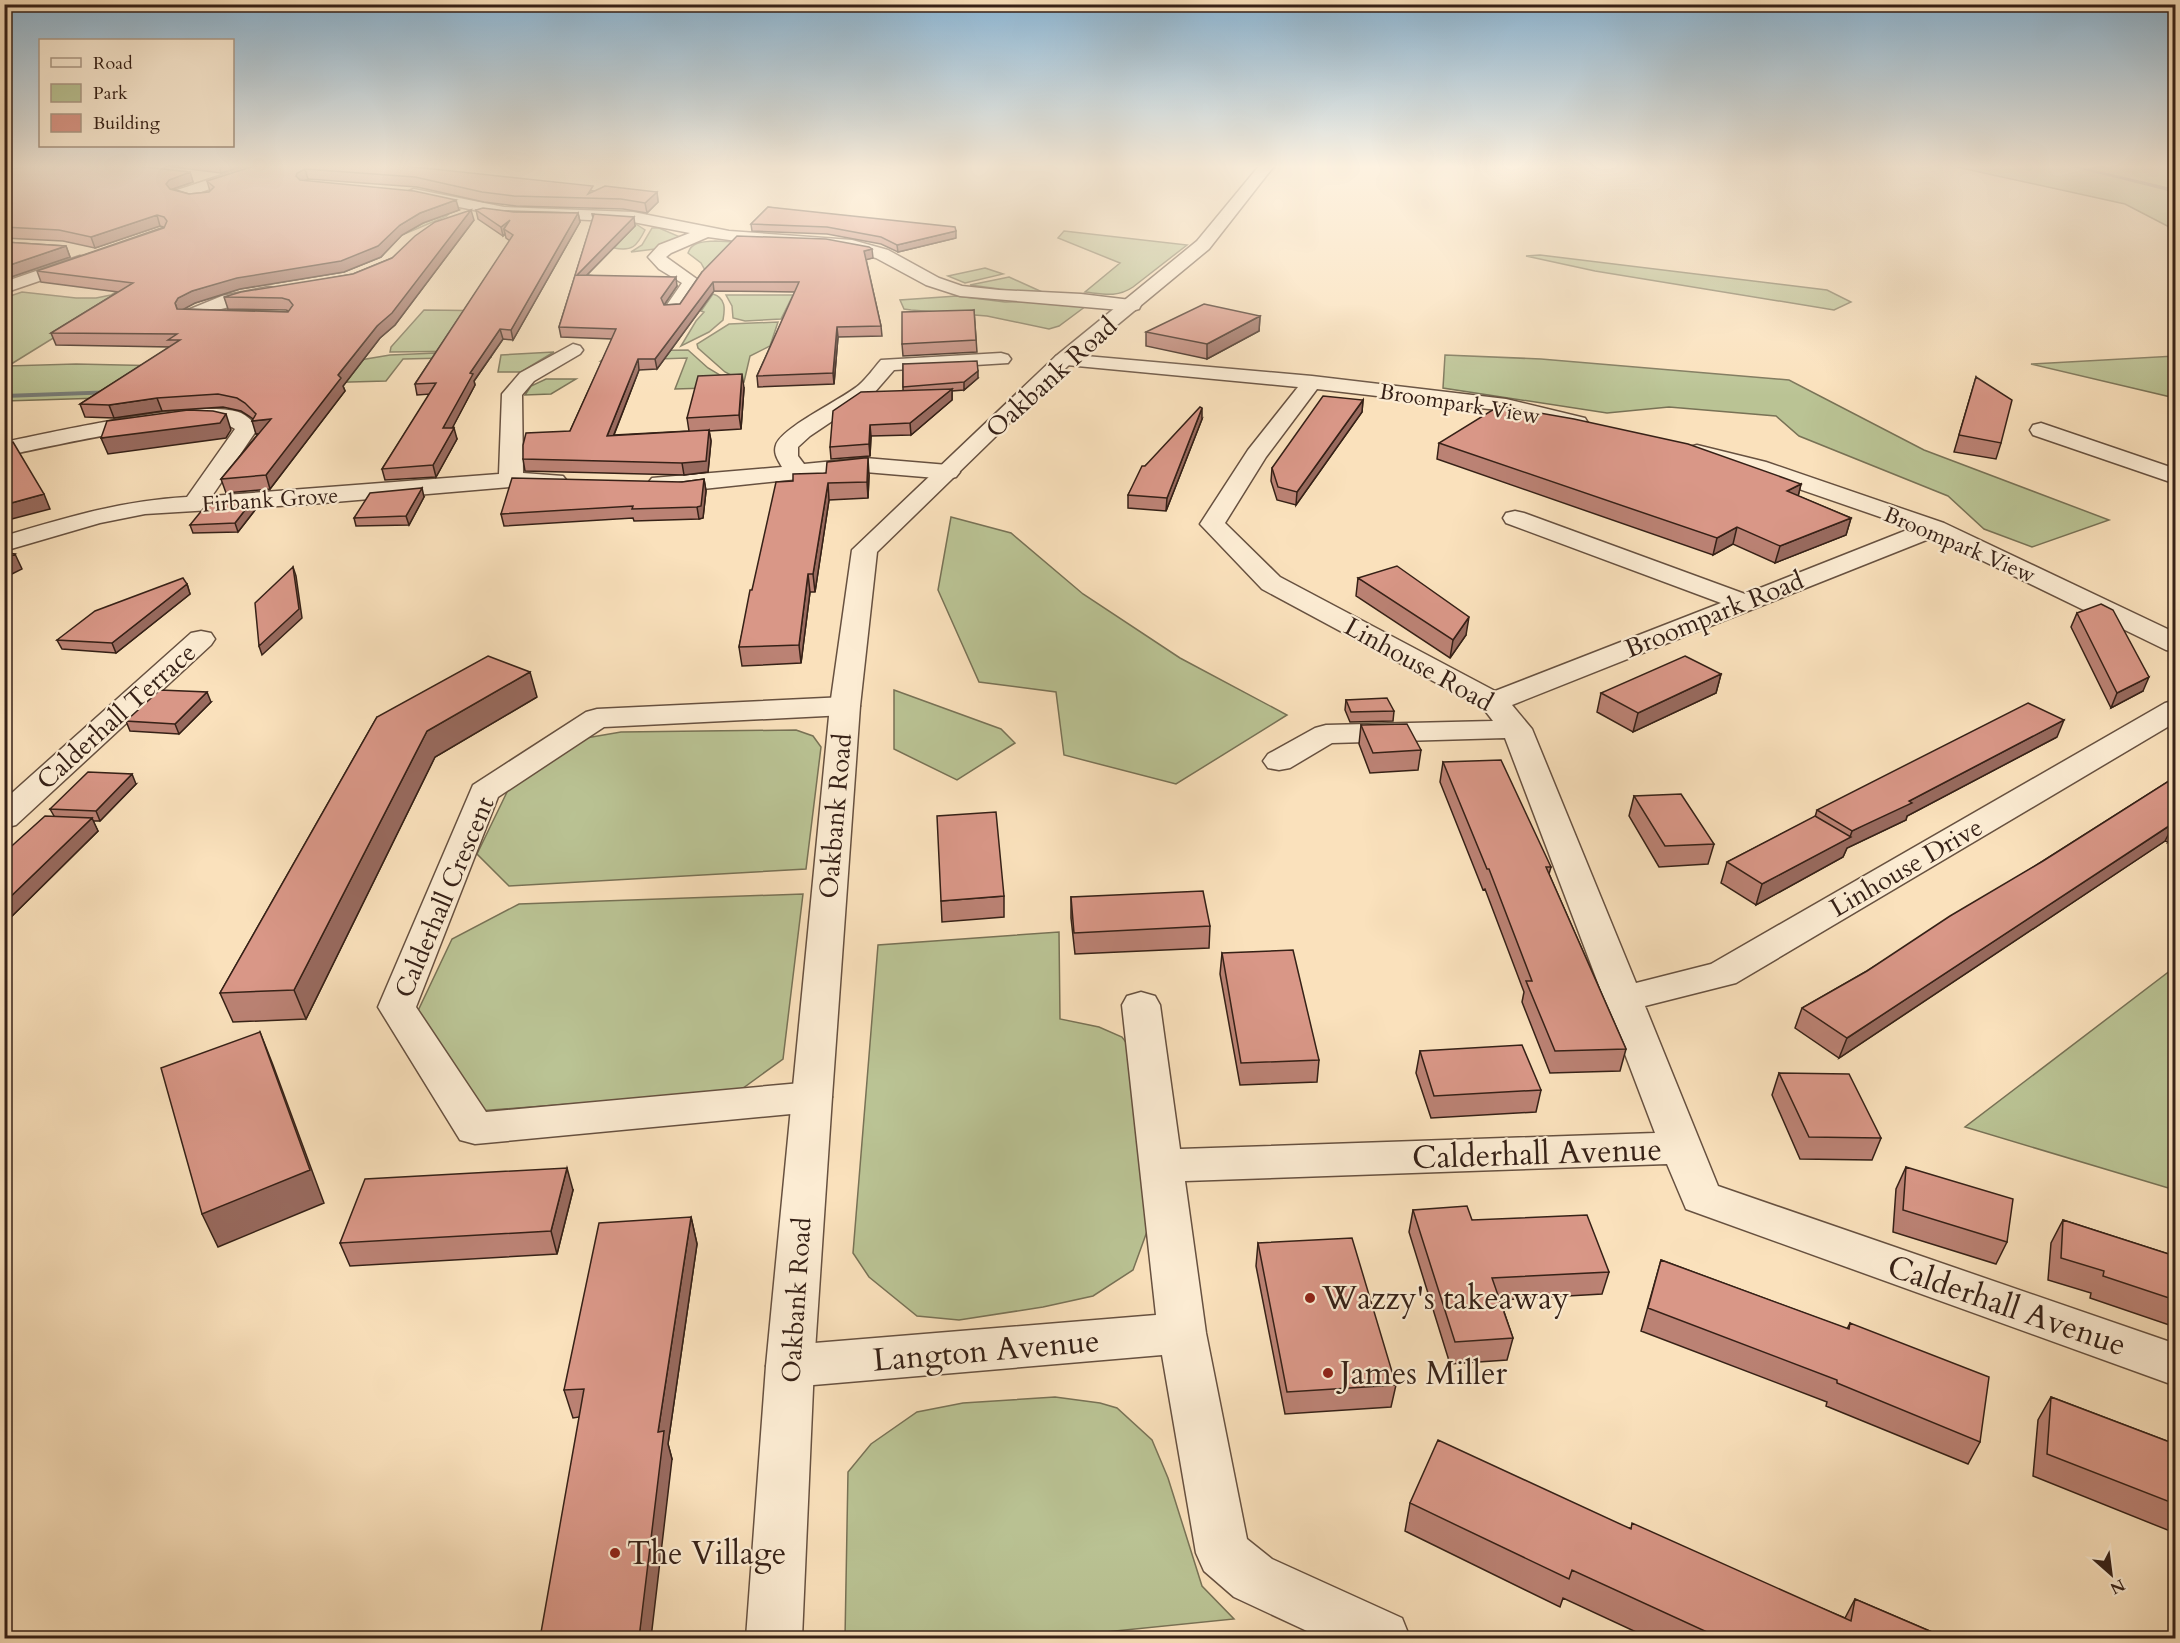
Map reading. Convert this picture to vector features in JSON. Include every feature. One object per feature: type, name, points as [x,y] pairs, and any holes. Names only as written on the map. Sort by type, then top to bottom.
[{"type":"street","points":[[673,309],[692,282],[684,274],[663,266],[657,258],[665,249],[680,243]]},
{"type":"street","points":[[836,243],[875,250],[957,291],[991,296],[1064,298],[1132,305]]},
{"type":"street","name":"Oakbank Road","points":[[774,1638],[790,1366],[812,1097],[845,706],[865,550],[1063,360],[1205,243]]},
{"type":"street","points":[[4,288],[95,256],[63,248]]},
{"type":"street","points":[[238,317],[190,316],[241,296],[285,290]]},
{"type":"street","points":[[511,480],[512,394],[527,377],[573,350]]},
{"type":"street","points":[[798,473],[787,456],[787,445],[802,431],[867,390],[888,364],[1001,359]]},
{"type":"street","name":"Broompark View","points":[[1063,360],[1312,382],[1506,405],[1598,428]]},
{"type":"street","name":"Linhouse Road","points":[[1312,382],[1256,455],[1212,524],[1270,583],[1493,702],[1517,729],[1625,998],[1682,1149]]},
{"type":"street","points":[[4,449],[112,428],[197,416],[234,418],[247,428],[194,504]]},
{"type":"street","points":[[2041,430],[2175,477]]},
{"type":"street","name":"Broompark View","points":[[1678,447],[1758,467],[1935,528],[2175,644]]},
{"type":"street","points":[[638,483],[684,484],[865,465],[948,472]]},
{"type":"street","name":"Firbank Grove","points":[[4,544],[96,516],[145,507],[311,497],[511,480],[580,482]]},
{"type":"street","points":[[1515,518],[1743,602]]},
{"type":"street","name":"Broompark Road","points":[[1493,702],[1935,528]]},
{"type":"street","points":[[33,534],[56,547]]},
{"type":"street","name":"Calderhall Terrace","points":[[4,818],[201,639]]},
{"type":"street","name":"Calderhall Crescent","points":[[812,1097],[475,1129],[397,1007],[484,792],[597,718],[845,706]]},
{"type":"street","name":"Linhouse Drive","points":[[1625,998],[1723,974],[2175,709]]},
{"type":"street","points":[[1279,761],[1326,734],[1517,729]]},
{"type":"street","points":[[1141,1005],[1182,1333],[1223,1553],[1253,1578],[1382,1638]]},
{"type":"street","name":"Calderhall Avenue","points":[[1160,1166],[1682,1149],[1701,1197],[2175,1365]]},
{"type":"street","name":"Langton Avenue","points":[[790,1366],[1182,1333]]},
{"type":"green space","points":[[306,243],[373,243],[84,319],[8,366],[76,364],[213,367],[102,398],[5,401],[4,298],[22,292],[96,298],[111,295],[139,279]]},
{"type":"green space","points":[[619,243],[637,243],[630,248],[614,248]]},
{"type":"green space","points":[[643,243],[668,243],[655,249],[631,252]]},
{"type":"green space","points":[[736,243],[705,270],[701,263],[688,253],[695,244]]},
{"type":"green space","points":[[1070,243],[1167,243],[1187,245],[1133,287],[1121,293],[1085,292],[1120,263]]},
{"type":"green space","points":[[1540,255],[1827,290],[1851,302],[1834,310],[1595,271],[1526,256]]},
{"type":"green space","points":[[985,268],[1003,274],[965,283],[948,276]]},
{"type":"green space","points":[[1009,277],[1040,291],[1028,293],[970,285]]},
{"type":"green space","points":[[713,294],[722,301],[723,320],[709,332],[681,346],[704,312],[701,311]]},
{"type":"green space","points":[[726,295],[793,295],[781,319],[745,321],[733,318],[732,306]]},
{"type":"green space","points":[[957,296],[1005,302],[1055,301],[1086,306],[1059,326],[1049,329],[987,316],[904,309],[900,300]]},
{"type":"green space","points":[[424,310],[509,311],[469,351],[390,352],[391,347]]},
{"type":"green space","points":[[778,322],[770,346],[750,356],[744,382],[725,372],[698,348],[697,344],[729,324]]},
{"type":"green space","points":[[688,350],[708,368],[740,387],[675,389],[687,358],[601,361],[617,351]]},
{"type":"green space","points":[[554,352],[521,372],[498,372],[501,355]]},
{"type":"green space","points":[[437,353],[492,357],[403,359],[386,381],[316,383],[348,362],[390,355]]},
{"type":"green space","points":[[1445,355],[1541,359],[1789,380],[1924,450],[2109,520],[2032,547],[1984,529],[1948,496],[1799,436],[1776,416],[1669,407],[1607,413],[1443,388]]},
{"type":"green space","points":[[2175,356],[2175,398],[2031,364]]},
{"type":"green space","points":[[546,379],[576,379],[551,394],[525,395],[531,386]]},
{"type":"green space","points":[[951,517],[1011,533],[1083,594],[1180,658],[1287,715],[1176,784],[1064,755],[1056,692],[979,682],[938,590]]},
{"type":"green space","points":[[894,690],[1001,729],[1015,743],[957,780],[894,749]]},
{"type":"green space","points":[[796,730],[813,736],[821,747],[806,869],[509,886],[477,854],[509,788],[586,738],[621,732]]},
{"type":"green space","points":[[803,894],[783,1059],[739,1091],[478,1111],[416,1015],[452,939],[519,904]]},
{"type":"green space","points":[[1059,932],[1060,1019],[1099,1027],[1122,1037],[1135,1054],[1149,1226],[1133,1270],[1093,1296],[1043,1307],[959,1320],[917,1316],[869,1277],[853,1253],[878,945]]},
{"type":"green space","points":[[2175,967],[2175,1190],[1965,1127]]},
{"type":"green space","points":[[1055,1397],[1100,1403],[1117,1408],[1152,1440],[1168,1478],[1202,1586],[1234,1619],[1046,1638],[845,1638],[848,1472],[871,1444],[917,1412],[963,1403]]},
{"type":"building","points":[[4,243],[66,246],[4,267]]},
{"type":"building","points":[[121,243],[381,243],[341,261],[237,278],[192,291],[178,298],[175,303],[177,309],[288,312],[293,305],[289,300],[282,298],[224,297],[241,292],[353,274],[392,258],[408,243],[446,243],[392,313],[377,326],[338,375],[341,378],[266,475],[221,479],[271,419],[252,421],[256,414],[245,403],[237,398],[218,394],[157,398],[109,405],[80,404],[180,340],[168,340],[177,334],[51,333],[133,283],[37,271]]},
{"type":"building","points":[[508,243],[561,243],[511,330],[500,329],[470,373],[473,374],[443,428],[454,428],[433,465],[382,469],[436,383],[415,384]]},
{"type":"building","points":[[585,243],[609,243],[577,275],[676,277],[661,298],[664,305],[680,304],[702,272],[731,243],[846,243],[872,249],[864,251],[881,326],[837,327],[833,373],[757,376],[799,282],[713,282],[655,359],[638,359],[607,436],[709,430],[706,461],[682,463],[523,459],[526,433],[570,431],[616,329],[559,327]]},
{"type":"building","points":[[1204,304],[1260,316],[1207,344],[1146,332]]},
{"type":"building","points":[[974,310],[976,340],[902,344],[902,312]]},
{"type":"building","points":[[977,361],[978,371],[964,382],[903,387],[903,364]]},
{"type":"building","points":[[742,374],[739,415],[687,418],[698,376]]},
{"type":"building","points":[[1976,377],[2012,400],[2001,443],[1959,435]]},
{"type":"building","points":[[952,389],[910,423],[870,425],[869,444],[830,447],[833,411],[861,392]]},
{"type":"building","points":[[1323,396],[1363,400],[1297,492],[1278,487],[1272,468]]},
{"type":"building","points":[[1499,406],[1574,419],[1688,444],[1801,484],[1787,491],[1851,518],[1780,546],[1737,527],[1717,538],[1439,443]]},
{"type":"building","points":[[1200,407],[1202,408],[1167,498],[1128,495],[1142,466],[1145,466]]},
{"type":"building","points":[[188,410],[226,414],[220,423],[101,438],[107,421]]},
{"type":"building","points":[[13,442],[44,494],[4,505],[4,444]]},
{"type":"building","points":[[868,458],[867,482],[828,483],[813,574],[808,574],[799,645],[739,647],[776,482],[793,481],[793,474],[826,473],[827,462]]},
{"type":"building","points":[[512,478],[682,482],[704,479],[701,506],[697,507],[632,509],[633,506],[501,514]]},
{"type":"building","points":[[422,488],[406,516],[354,518],[370,493]]},
{"type":"building","points":[[252,501],[235,523],[190,525],[207,504]]},
{"type":"building","points":[[4,552],[15,554],[4,559]]},
{"type":"building","points":[[1397,566],[1469,617],[1453,640],[1358,578]]},
{"type":"building","points":[[293,567],[299,609],[259,646],[255,603]]},
{"type":"building","points":[[183,578],[187,584],[112,643],[57,640],[95,611]]},
{"type":"building","points":[[2101,604],[2113,610],[2149,677],[2117,693],[2077,613]]},
{"type":"building","points":[[488,656],[530,672],[427,731],[294,990],[220,993],[377,717]]},
{"type":"building","points":[[1685,656],[1721,674],[1638,713],[1601,693]]},
{"type":"building","points":[[160,690],[207,692],[175,724],[126,721]]},
{"type":"building","points":[[1387,698],[1394,711],[1351,712],[1346,700]]},
{"type":"building","points":[[2028,703],[2064,720],[1909,801],[1912,803],[1852,831],[1817,810]]},
{"type":"building","points":[[1407,724],[1421,750],[1373,753],[1361,725]]},
{"type":"building","points":[[1501,760],[1551,867],[1546,867],[1626,1049],[1555,1051],[1526,981],[1532,981],[1489,869],[1487,869],[1443,762]]},
{"type":"building","points":[[88,772],[132,774],[96,811],[50,809]]},
{"type":"building","points":[[2175,777],[2175,822],[1847,1038],[1802,1008],[1867,971],[1950,916],[2043,861]]},
{"type":"building","points":[[1681,794],[1714,844],[1665,846],[1634,796]]},
{"type":"building","points":[[996,812],[1004,896],[941,901],[937,816]]},
{"type":"building","points":[[45,816],[92,818],[4,903],[4,853]]},
{"type":"building","points":[[1815,816],[1851,837],[1762,884],[1727,862]]},
{"type":"building","points":[[1203,891],[1210,926],[1074,933],[1071,897]]},
{"type":"building","points":[[1293,950],[1319,1060],[1241,1063],[1222,953]]},
{"type":"building","points":[[260,1032],[310,1170],[202,1214],[161,1068]]},
{"type":"building","points":[[1522,1045],[1541,1090],[1434,1096],[1420,1051]]},
{"type":"building","points":[[1779,1073],[1849,1074],[1881,1138],[1809,1137]]},
{"type":"building","points":[[1906,1167],[2013,1199],[2007,1242],[1903,1210]]},
{"type":"building","points":[[567,1168],[551,1231],[340,1243],[365,1179]]},
{"type":"building","points":[[1467,1206],[1472,1220],[1587,1215],[1609,1272],[1492,1278],[1513,1338],[1455,1342],[1413,1210]]},
{"type":"building","points":[[691,1217],[658,1432],[664,1431],[639,1638],[540,1638],[584,1389],[564,1390],[599,1223]]},
{"type":"building","points":[[2063,1220],[2175,1256],[2175,1300],[2103,1276],[2104,1271],[2061,1258]]},
{"type":"building","points":[[1352,1238],[1396,1385],[1287,1392],[1258,1243]]},
{"type":"building","points":[[1661,1260],[1849,1329],[1850,1323],[1989,1377],[1980,1442],[1837,1383],[1837,1380],[1648,1308]]},
{"type":"building","points":[[2051,1397],[2175,1444],[2175,1504],[2047,1454]]},
{"type":"building","points":[[1438,1440],[1631,1529],[1632,1523],[1851,1621],[1855,1599],[1946,1638],[1720,1638],[1572,1570],[1569,1579],[1410,1503]]},
{"type":"waterway","points":[[4,396],[114,392]]},
{"type":"place","name":"Wazzy's takeaway","points":[[1310,1298]]},
{"type":"place","name":"James Miller","points":[[1328,1373]]},
{"type":"place","name":"The Village","points":[[615,1553]]}]
